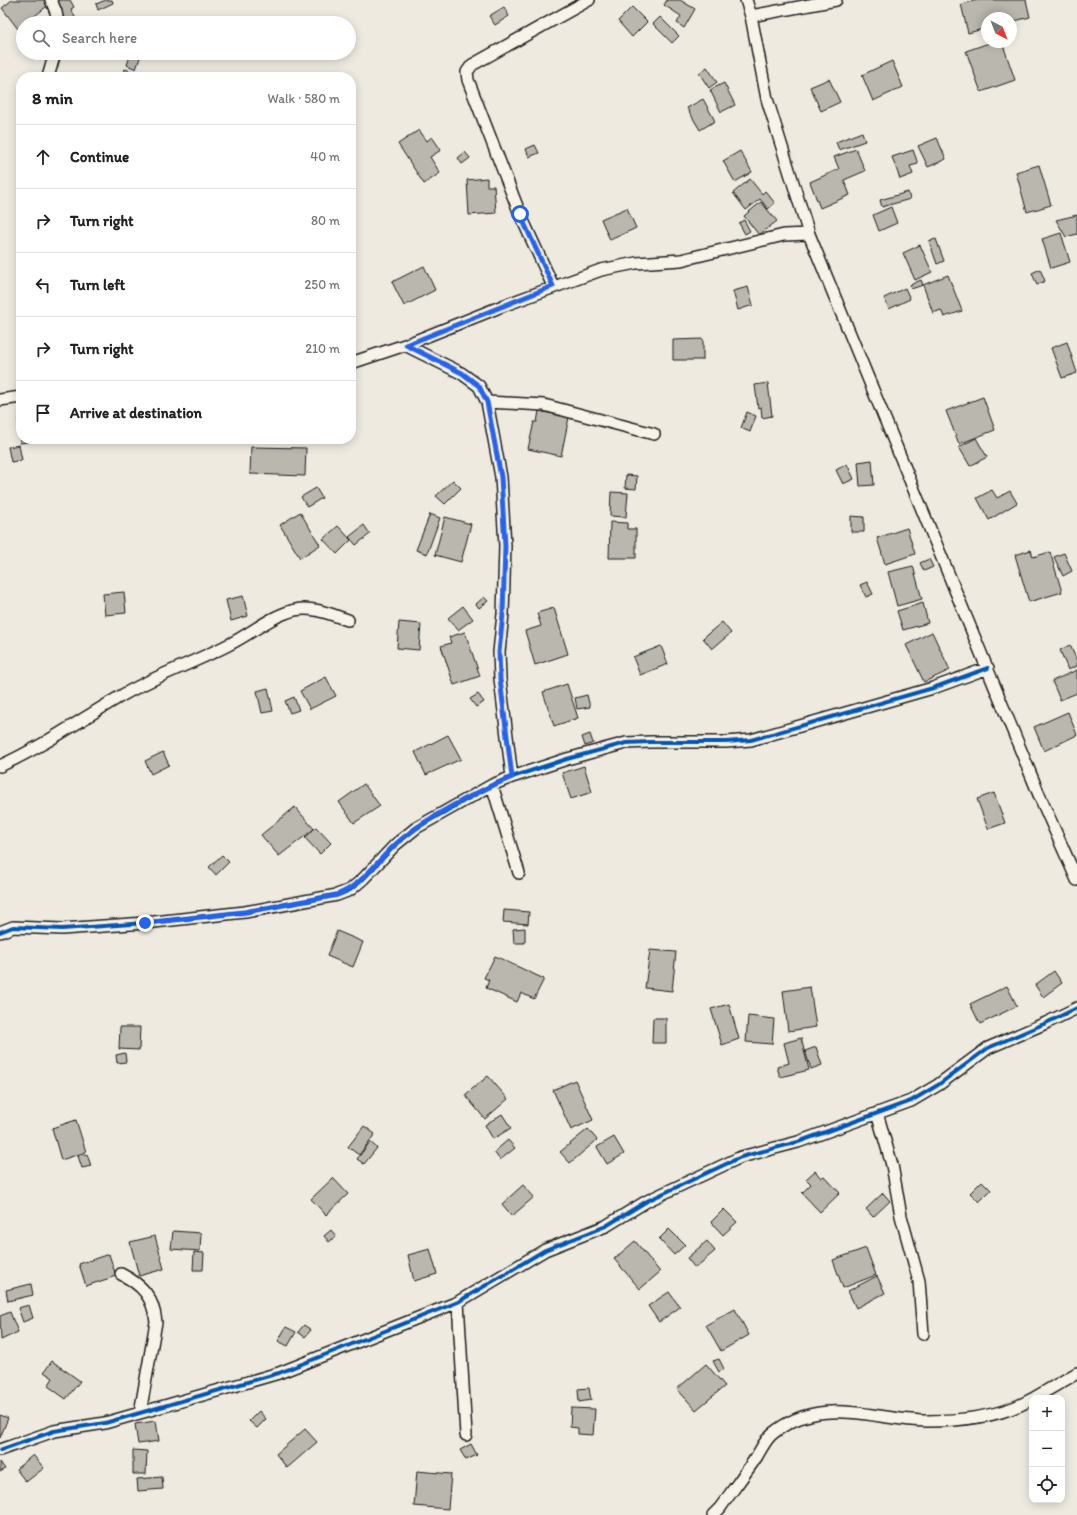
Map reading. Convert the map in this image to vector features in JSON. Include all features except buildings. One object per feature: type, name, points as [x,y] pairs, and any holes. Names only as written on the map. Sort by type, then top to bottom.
[{"type":"street","points":[[51,0],[57,16]]},
{"type":"street","points":[[553,286],[520,214],[466,72],[472,65],[589,0]]},
{"type":"street","points":[[746,0],[751,16],[767,99],[809,234],[1040,796],[1077,880]]},
{"type":"street","points":[[751,16],[836,0]]},
{"type":"street","points":[[49,72],[53,60]]},
{"type":"street","points":[[356,361],[406,345],[553,286],[600,270],[636,263],[681,260],[784,235],[809,234]]},
{"type":"street","points":[[406,345],[462,373],[479,386],[487,402],[501,477],[505,546],[503,614],[499,652],[500,679],[512,777]]},
{"type":"street","points":[[0,400],[16,398]]},
{"type":"street","points":[[487,402],[544,405],[654,434]]},
{"type":"street","points":[[0,766],[26,754],[60,735],[121,696],[230,644],[279,615],[296,610],[312,609],[348,620]]},
{"type":"street","points":[[0,932],[13,927],[62,929],[145,923],[245,912],[337,895],[350,890],[363,879],[395,845],[416,828],[492,785],[512,777],[567,759],[626,743],[726,742],[751,740],[933,688],[988,668]]},
{"type":"street","points":[[492,785],[519,873]]},
{"type":"street","points":[[0,1450],[54,1431],[105,1423],[279,1372],[458,1302],[544,1250],[606,1226],[646,1201],[741,1157],[798,1142],[911,1102],[938,1085],[988,1048],[1046,1024],[1077,1008]]},
{"type":"street","points":[[877,1113],[892,1165],[901,1216],[919,1281],[923,1334]]},
{"type":"street","points":[[121,1274],[138,1283],[146,1293],[154,1308],[156,1322],[140,1413]]},
{"type":"street","points":[[458,1302],[466,1435]]},
{"type":"street","points":[[1040,1395],[1077,1374]]},
{"type":"street","points":[[713,1515],[720,1508],[771,1435],[788,1423],[810,1414],[827,1410],[849,1411],[926,1421],[961,1419],[1006,1412],[1029,1401]]},
{"type":"cycle path","points":[[0,932],[13,927],[62,929],[145,923],[245,912],[337,895],[350,890],[363,879],[395,845],[416,828],[492,785],[512,777],[567,759],[626,743],[726,742],[751,740],[933,688],[988,668]]},
{"type":"cycle path","points":[[0,1450],[54,1431],[105,1423],[279,1373],[458,1302],[545,1250],[606,1226],[647,1201],[741,1157],[798,1142],[911,1101],[938,1085],[988,1048],[1077,1008]]},
{"type":"route","points":[[145,923],[245,912],[337,895],[350,890],[363,879],[395,845],[416,828],[492,785],[512,777],[500,679],[499,652],[503,614],[505,546],[501,477],[487,402],[479,386],[462,373],[406,345],[553,286],[520,214]]}]
